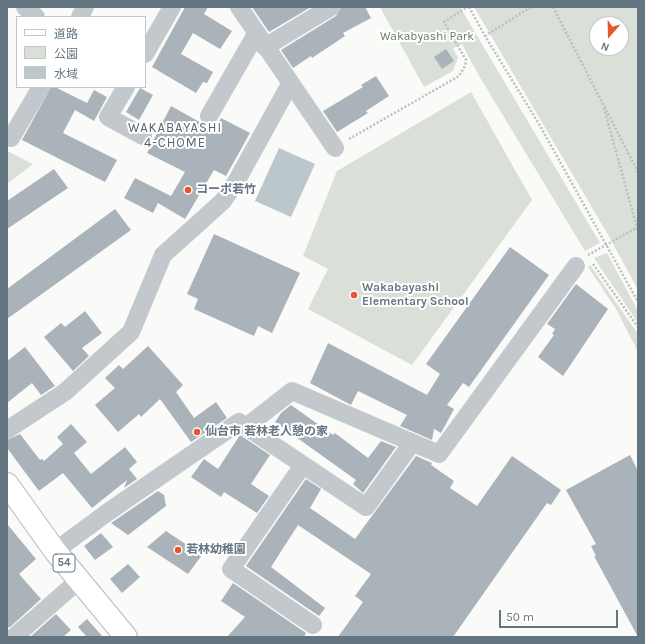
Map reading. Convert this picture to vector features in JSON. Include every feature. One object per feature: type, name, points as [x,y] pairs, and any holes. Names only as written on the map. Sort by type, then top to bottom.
[{"type":"main road","name":"54","points":[[7,484],[78,581],[126,637]]},
{"type":"street","points":[[25,7],[35,16]]},
{"type":"street","points":[[80,16],[85,7]]},
{"type":"street","points":[[146,52],[172,7]]},
{"type":"street","points":[[239,7],[334,148]]},
{"type":"street","points":[[209,116],[261,40],[331,7]]},
{"type":"street","points":[[7,430],[65,392],[131,332],[163,255],[223,202],[236,182],[290,84]]},
{"type":"street","points":[[7,136],[11,138],[40,88]]},
{"type":"street","points":[[125,88],[108,117],[143,136]]},
{"type":"street","points":[[247,426],[292,391],[412,444],[439,454],[584,264]]},
{"type":"street","points":[[55,551],[108,512],[239,422],[366,507],[412,444]]},
{"type":"street","points":[[303,465],[231,569],[313,625]]},
{"type":"street","points":[[14,637],[78,581]]},
{"type":"path","points":[[334,148],[459,76],[466,66],[466,60],[444,22],[468,7],[538,124],[638,302]]},
{"type":"path","points":[[484,36],[531,7]]},
{"type":"path","points":[[553,7],[638,172]]},
{"type":"path","points":[[590,253],[638,229],[602,103]]},
{"type":"path","points":[[584,264],[638,327]]},
{"type":"green space","name":"Wakabyashi Park","points":[[380,7],[460,7],[600,243],[585,251],[478,74],[462,44],[453,48],[458,58],[453,71],[424,87]]},
{"type":"green space","points":[[474,7],[638,7],[638,290],[610,238]]},
{"type":"green space","points":[[471,92],[532,200],[412,365],[308,309],[328,269],[303,256],[337,171]]},
{"type":"green space","points":[[7,151],[33,164],[7,184]]},
{"type":"green space","points":[[607,253],[638,311],[638,323],[594,258]]},
{"type":"green space","points":[[590,265],[638,334],[638,352],[616,309],[588,267]]},
{"type":"water","points":[[279,148],[315,164],[291,217],[255,201]]},
{"type":"building","points":[[185,7],[208,7],[204,14],[232,31],[220,49],[193,33],[181,54],[213,72],[207,83],[203,82],[196,93],[152,67]]},
{"type":"building","points":[[252,7],[311,7],[269,32]]},
{"type":"building","points":[[341,7],[365,7],[371,18],[343,33],[345,36],[312,58],[311,56],[293,68],[281,50],[336,16]]},
{"type":"building","points":[[446,49],[454,61],[442,69],[434,57]]},
{"type":"building","points":[[376,76],[389,96],[366,111],[368,113],[337,132],[323,111],[363,87],[361,85]]},
{"type":"building","points":[[50,88],[57,88],[87,103],[94,90],[107,97],[94,121],[75,110],[63,133],[117,160],[105,182],[22,140]]},
{"type":"building","points":[[140,88],[153,95],[139,120],[126,112]]},
{"type":"building","points":[[171,106],[214,130],[221,118],[250,133],[226,176],[214,170],[185,219],[158,203],[153,213],[124,198],[135,178],[171,196],[185,172],[147,153]]},
{"type":"building","points":[[54,169],[68,188],[7,229],[7,201]]},
{"type":"building","points":[[115,209],[131,230],[7,319],[7,289]]},
{"type":"building","points":[[214,234],[300,273],[272,333],[258,326],[254,336],[194,309],[198,299],[187,294]]},
{"type":"building","points":[[510,247],[549,275],[469,387],[463,383],[447,405],[454,409],[441,433],[434,429],[432,440],[400,426],[407,415],[358,391],[351,405],[310,383],[328,343],[427,395],[440,374],[426,364]]},
{"type":"building","points":[[576,284],[608,309],[563,376],[538,357],[554,335],[552,334],[555,329],[547,324]]},
{"type":"building","points":[[85,311],[102,333],[82,348],[89,356],[73,371],[44,337],[61,323],[65,327]]},
{"type":"building","points":[[148,346],[183,385],[176,392],[194,418],[216,402],[227,418],[191,442],[160,399],[141,417],[139,414],[118,432],[95,405],[115,388],[105,378],[119,365],[123,369]]},
{"type":"building","points":[[25,347],[55,386],[41,395],[32,383],[7,403],[7,361]]},
{"type":"building","points":[[291,405],[333,435],[335,433],[368,458],[381,441],[396,447],[363,493],[353,484],[356,480],[275,422],[281,413]]},
{"type":"building","points":[[71,424],[87,442],[74,453],[91,474],[125,447],[137,462],[129,469],[137,479],[124,488],[127,480],[92,508],[63,473],[39,491],[7,448],[7,440],[20,434],[40,460],[42,459],[44,461],[63,444],[57,437]]},
{"type":"building","points":[[240,435],[270,455],[251,484],[269,496],[257,513],[224,492],[221,497],[191,477],[204,459],[218,469]]},
{"type":"building","points":[[630,455],[638,471],[638,637],[594,556],[596,556],[591,546],[596,544],[566,490]]},
{"type":"building","points":[[416,456],[432,463],[431,465],[454,481],[450,488],[477,506],[512,456],[561,490],[551,505],[547,503],[453,637],[338,637],[363,602],[355,596],[371,574],[298,525],[271,567],[325,608],[319,616],[246,566],[306,479],[321,489],[310,508],[355,539]]},
{"type":"building","points":[[158,491],[164,495],[166,506],[128,535],[111,523]]},
{"type":"building","points":[[7,524],[36,559],[19,574],[41,599],[9,628],[7,626]]},
{"type":"building","points":[[166,531],[202,555],[188,574],[147,547]]},
{"type":"building","points":[[101,533],[113,547],[95,560],[84,546]]},
{"type":"building","points":[[128,564],[140,577],[122,593],[110,579]]},
{"type":"building","points":[[233,583],[306,633],[304,637],[227,637],[245,617],[221,601]]},
{"type":"building","points":[[56,614],[71,630],[63,637],[30,637]]},
{"type":"building","points":[[87,619],[103,637],[87,637],[78,627]]},
{"type":"place","name":"コーポ若竹","points":[[188,190]]},
{"type":"place","name":"Wakabayashi Elementary School","points":[[354,295]]},
{"type":"place","name":"仙台市 若林老人憩の家","points":[[197,432]]},
{"type":"place","name":"若林幼稚園","points":[[178,550]]},
{"type":"district","name":"WAKABAYASHI 4-CHOME","points":[[175,136]]}]
